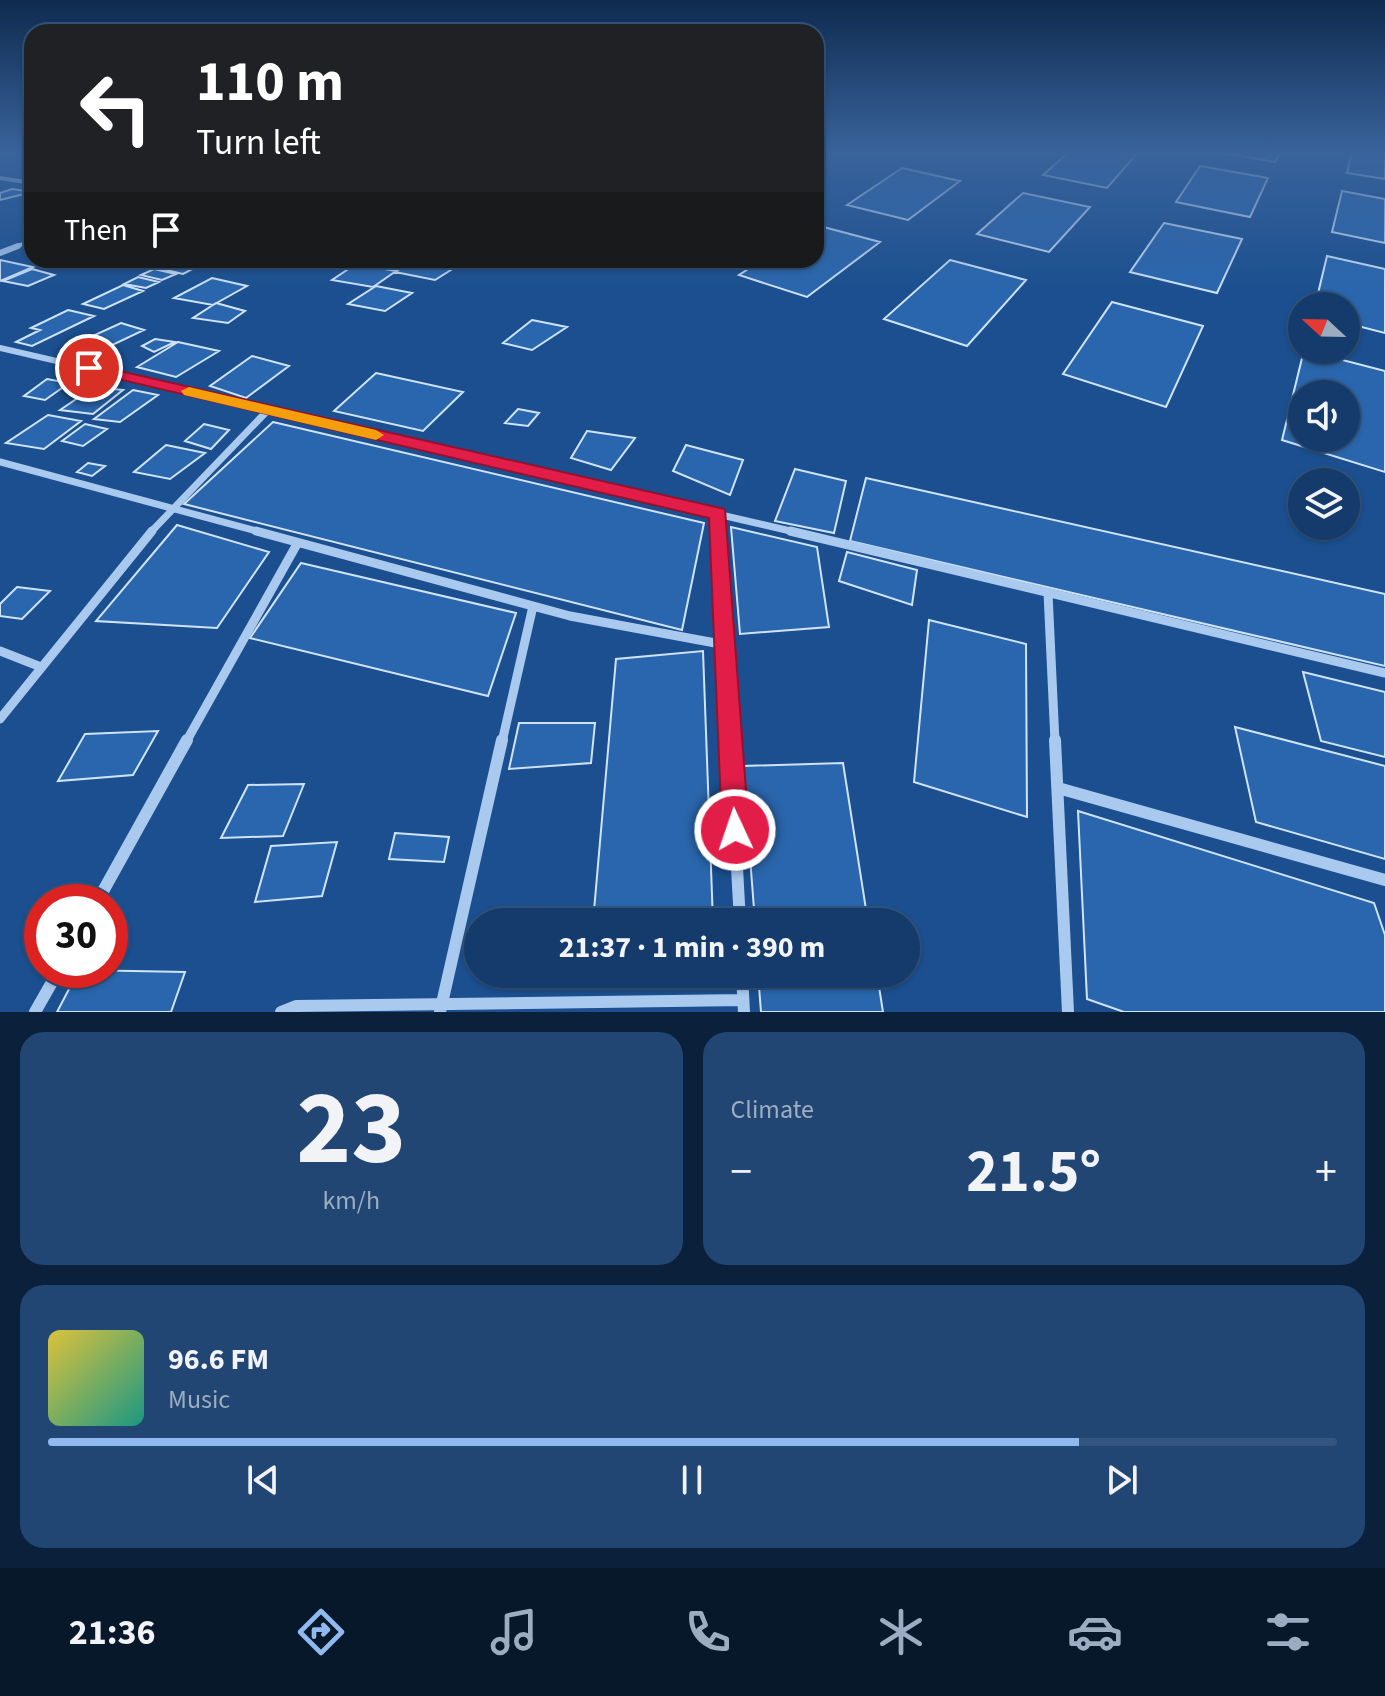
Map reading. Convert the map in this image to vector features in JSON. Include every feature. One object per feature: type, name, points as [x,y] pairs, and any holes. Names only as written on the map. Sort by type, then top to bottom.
[{"type":"street","points":[[0,253],[24,243]]},
{"type":"street","points":[[0,348],[718,514],[1385,673]]},
{"type":"street","points":[[0,719],[169,510],[268,410]]},
{"type":"street","points":[[0,462],[533,606],[726,645]]},
{"type":"street","points":[[718,514],[739,908]]},
{"type":"street","points":[[107,884],[297,544]]},
{"type":"street","points":[[1048,593],[1068,1012]]},
{"type":"street","points":[[441,1009],[533,606]]},
{"type":"street","points":[[0,651],[41,667]]},
{"type":"street","points":[[1058,788],[1385,880]]},
{"type":"street","points":[[35,1012],[49,988]]},
{"type":"street","points":[[281,1012],[296,1006],[441,1009],[744,1006]]},
{"type":"building","points":[[857,198],[937,198],[908,220],[847,205]]},
{"type":"building","points":[[1017,198],[1048,198],[1090,207],[1049,252],[977,234]]},
{"type":"building","points":[[1179,198],[1259,198],[1250,217],[1176,202]]},
{"type":"building","points":[[1340,198],[1385,199],[1385,243],[1332,232]]},
{"type":"building","points":[[1164,223],[1242,239],[1217,293],[1130,272]]},
{"type":"building","points":[[824,227],[880,242],[807,297],[739,275],[750,268],[824,268]]},
{"type":"building","points":[[1327,256],[1385,269],[1385,333],[1360,327],[1360,292],[1318,292]]},
{"type":"building","points":[[0,260],[31,268],[0,281]]},
{"type":"building","points":[[950,260],[1026,280],[967,346],[884,319]]},
{"type":"building","points":[[158,268],[194,268],[183,274]]},
{"type":"building","points":[[350,268],[396,271],[373,287],[332,280]]},
{"type":"building","points":[[401,268],[454,268],[435,280],[395,272]]},
{"type":"building","points":[[32,269],[54,275],[28,286],[3,281]]},
{"type":"building","points":[[154,269],[176,274],[162,280],[141,275]]},
{"type":"building","points":[[138,277],[159,282],[146,288],[124,284]]},
{"type":"building","points":[[212,278],[247,286],[213,305],[174,298]]},
{"type":"building","points":[[123,285],[143,291],[104,309],[83,304]]},
{"type":"building","points":[[376,286],[412,293],[385,311],[348,304]]},
{"type":"building","points":[[1112,302],[1203,326],[1166,407],[1063,374]]},
{"type":"building","points":[[216,303],[245,311],[228,323],[193,318]]},
{"type":"building","points":[[68,310],[94,316],[32,346],[16,342],[40,330],[31,328]]},
{"type":"building","points":[[532,320],[567,327],[532,350],[503,343]]},
{"type":"building","points":[[121,323],[144,330],[87,357],[62,350]]},
{"type":"building","points":[[155,339],[175,342],[154,352],[142,346]]},
{"type":"building","points":[[178,342],[219,351],[176,377],[137,367]]},
{"type":"building","points":[[252,356],[289,366],[246,398],[210,386]]},
{"type":"building","points":[[1301,364],[1358,364],[1385,371],[1385,472],[1321,452],[1360,452],[1360,380],[1297,380]]},
{"type":"building","points":[[376,373],[463,392],[423,431],[334,411]]},
{"type":"building","points":[[47,379],[69,383],[45,400],[24,396]]},
{"type":"building","points":[[94,387],[123,390],[93,414],[60,410]]},
{"type":"building","points":[[133,390],[158,395],[120,422],[94,419]]},
{"type":"building","points":[[518,409],[539,413],[528,426],[505,423]]},
{"type":"building","points":[[48,415],[81,421],[44,449],[6,443]]},
{"type":"building","points":[[1288,415],[1288,442],[1282,440]]},
{"type":"building","points":[[273,422],[704,523],[682,630],[184,504]]},
{"type":"building","points":[[85,424],[107,429],[83,446],[62,441]]},
{"type":"building","points":[[204,424],[229,430],[211,449],[185,441]]},
{"type":"building","points":[[587,431],[635,438],[611,470],[571,458]]},
{"type":"building","points":[[166,445],[205,453],[170,479],[134,472]]},
{"type":"building","points":[[686,445],[743,460],[730,495],[673,471]]},
{"type":"building","points":[[88,463],[105,466],[92,476],[77,472]]},
{"type":"building","points":[[795,469],[846,481],[834,533],[775,521]]},
{"type":"building","points":[[866,478],[1385,594],[1385,666],[850,541]]},
{"type":"building","points":[[177,525],[269,552],[217,628],[96,621]]},
{"type":"building","points":[[731,527],[817,547],[829,627],[740,634]]},
{"type":"building","points":[[847,552],[917,570],[912,605],[839,581]]},
{"type":"building","points":[[301,563],[516,613],[488,696],[250,638]]},
{"type":"building","points":[[17,587],[50,591],[22,619],[0,616],[0,604]]},
{"type":"building","points":[[929,620],[1026,644],[1027,817],[914,782]]},
{"type":"building","points":[[703,651],[712,908],[594,908],[616,659]]},
{"type":"building","points":[[1303,672],[1385,692],[1385,757],[1321,741]]},
{"type":"building","points":[[519,723],[595,723],[591,763],[509,769]]},
{"type":"building","points":[[1235,727],[1385,766],[1385,859],[1256,822]]},
{"type":"building","points":[[158,731],[133,775],[58,781],[85,734]]},
{"type":"building","points":[[843,763],[866,908],[754,908],[743,766]]},
{"type":"building","points":[[304,784],[283,836],[221,838],[248,785]]},
{"type":"building","points":[[1078,811],[1374,903],[1385,935],[1385,1012],[1124,1012],[1087,999]]},
{"type":"building","points":[[395,833],[449,837],[444,862],[389,859]]},
{"type":"building","points":[[337,842],[322,896],[255,902],[271,846]]},
{"type":"building","points":[[128,971],[185,972],[171,1012],[57,1012],[70,988],[128,988]]},
{"type":"building","points":[[759,988],[879,988],[883,1012],[761,1012]]},
{"type":"slow traffic","points":[[189,391],[376,435]]},
{"type":"route","points":[[89,368],[718,514],[735,830]]}]
